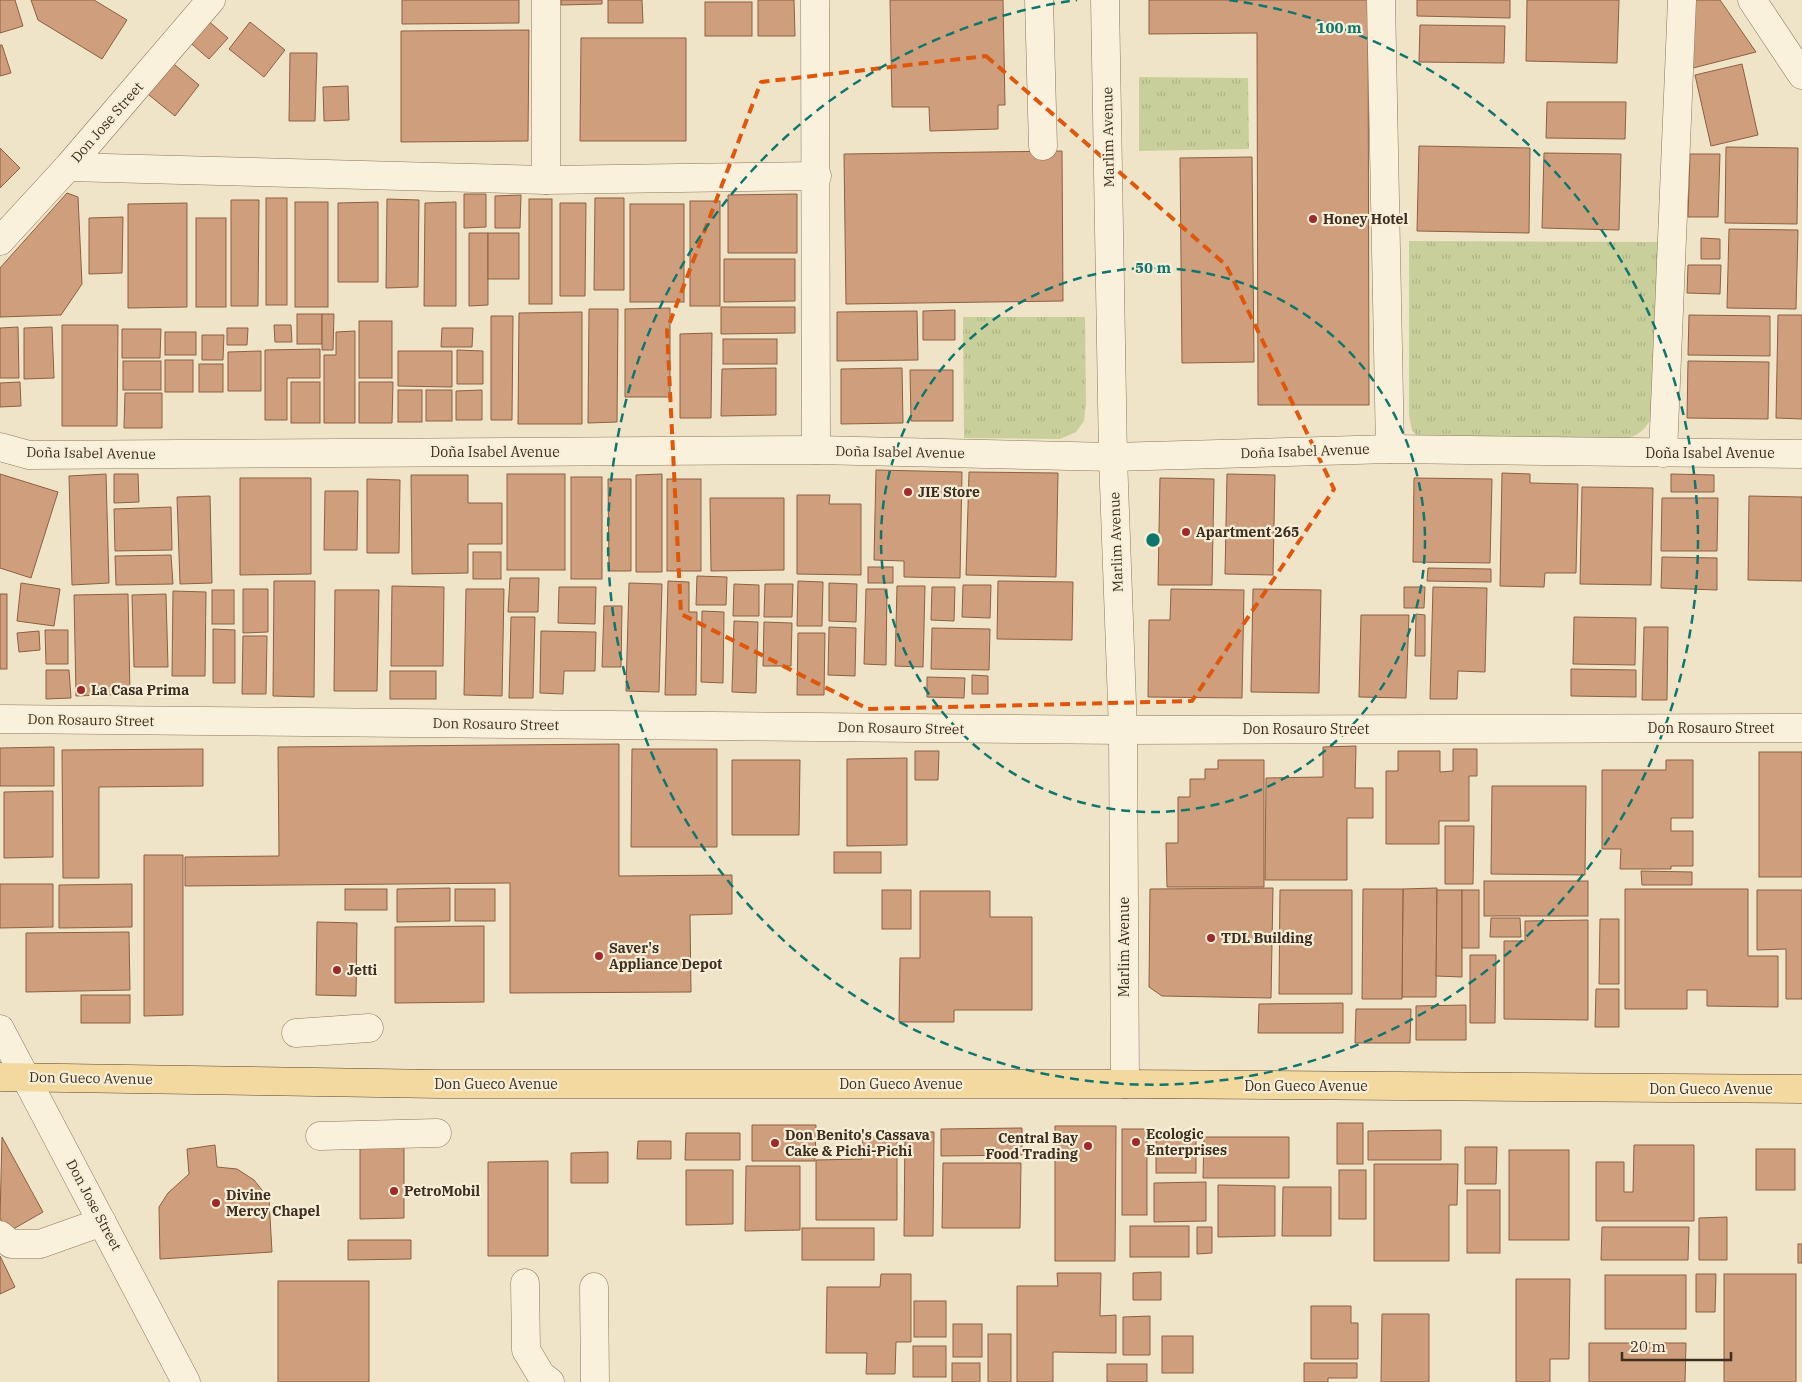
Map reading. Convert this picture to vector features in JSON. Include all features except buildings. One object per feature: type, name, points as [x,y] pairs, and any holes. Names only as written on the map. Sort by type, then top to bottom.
[{"type":"main road","name":"Don Gueco Avenue","points":[[13,1076],[439,1084],[1125,1084],[1802,1089]]},
{"type":"street","name":"Don Jose Street","points":[[0,241],[68,168],[212,0]]},
{"type":"street","points":[[546,0],[546,180]]},
{"type":"street","points":[[815,0],[817,176],[816,450]]},
{"type":"street","points":[[1039,0],[1043,146]]},
{"type":"street","name":"Marlim Avenue","points":[[1105,0],[1113,457],[1123,730],[1125,1084]]},
{"type":"street","points":[[1381,0],[1390,449]]},
{"type":"street","points":[[1663,453],[1682,0]]},
{"type":"street","points":[[1752,0],[1802,75]]},
{"type":"street","points":[[68,168],[546,180],[817,176]]},
{"type":"street","name":"Doña Isabel Avenue","points":[[0,447],[29,455],[816,450],[1113,457],[1390,449],[1802,454]]},
{"type":"street","name":"Don Rosauro Street","points":[[0,719],[1123,730],[1802,728]]},
{"type":"street","points":[[296,1034],[369,1028]]},
{"type":"street","name":"Don Jose Street","points":[[0,1029],[13,1076],[102,1222],[186,1382]]},
{"type":"street","points":[[320,1136],[437,1134]]},
{"type":"street","points":[[0,1235],[11,1244],[40,1244],[102,1222]]},
{"type":"street","points":[[525,1283],[526,1350],[541,1375],[550,1382]]},
{"type":"street","points":[[594,1287],[595,1382]]},
{"type":"highlighted area","points":[[986,56],[1226,265],[1334,489],[1192,701],[868,709],[681,614],[667,330],[761,82]]},
{"type":"green space","points":[[1139,77],[1248,78],[1249,149],[1139,151]]},
{"type":"green space","points":[[1409,241],[1661,242],[1656,408],[1650,421],[1639,433],[1620,441],[1420,440],[1412,430],[1409,416]]},
{"type":"green space","points":[[963,317],[1085,317],[1086,402],[1084,421],[1076,432],[1060,439],[964,438]]},
{"type":"place","name":"Honey Hotel","points":[[1313,219]]},
{"type":"place","name":"JIE Store","points":[[908,492]]},
{"type":"place","name":"Apartment 265","points":[[1186,532]]},
{"type":"place","name":"La Casa Prima","points":[[81,690]]},
{"type":"place","name":"TDL Building","points":[[1211,938]]},
{"type":"place","name":"Saver's Appliance Depot","points":[[599,956]]},
{"type":"place","name":"Jetti","points":[[337,970]]},
{"type":"place","name":"Ecologic Enterprises","points":[[1136,1142]]},
{"type":"place","name":"Don Benito's Cassava Cake & Pichi-Pichi","points":[[775,1143]]},
{"type":"place","name":"Central Bay Food Trading","points":[[1088,1146]]},
{"type":"place","name":"PetroMobil","points":[[394,1191]]},
{"type":"place","name":"Divine Mercy Chapel","points":[[216,1203]]}]
